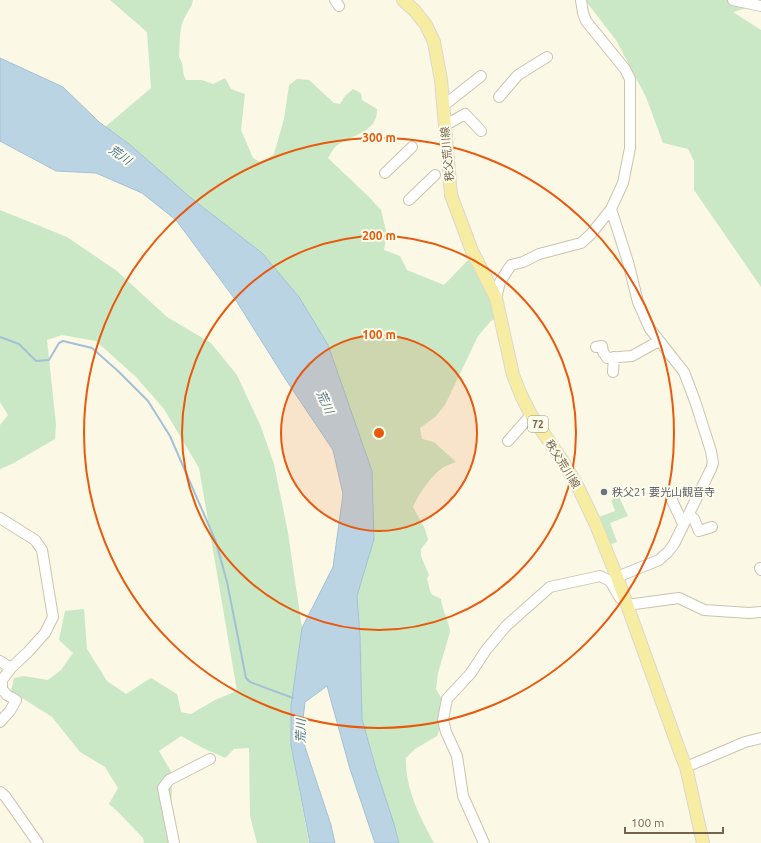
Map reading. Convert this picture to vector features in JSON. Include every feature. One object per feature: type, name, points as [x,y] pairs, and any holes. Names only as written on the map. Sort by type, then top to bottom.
[{"type":"main road","name":"秩父荒川線","points":[[403,0],[415,11],[426,25],[434,42],[441,80],[451,195],[472,251],[496,298],[513,375],[520,395],[531,415],[564,463],[579,488],[596,525],[626,601],[686,767],[703,843]]},
{"type":"street","points":[[496,298],[500,282],[511,265],[523,262],[539,254],[581,243],[591,234],[611,209],[623,183],[630,148],[630,79],[625,70],[586,21],[581,0]]},
{"type":"street","points":[[733,0],[761,6]]},
{"type":"street","points":[[499,97],[518,75],[547,57]]},
{"type":"street","points":[[443,106],[481,76]]},
{"type":"street","points":[[444,126],[466,114],[481,131]]},
{"type":"street","points":[[385,173],[412,147]]},
{"type":"street","points":[[409,200],[435,176]]},
{"type":"street","points":[[611,209],[628,262],[638,302],[650,329],[684,372],[695,401],[713,463],[674,544],[668,552],[659,560],[617,577]]},
{"type":"street","points":[[596,347],[602,346],[603,352],[608,358],[632,356],[659,341]]},
{"type":"street","points":[[613,372],[614,357]]},
{"type":"street","points":[[508,441],[531,415]]},
{"type":"street","points":[[670,498],[683,524]]},
{"type":"street","points":[[688,514],[694,519],[700,531],[712,527]]},
{"type":"street","points":[[0,518],[35,540],[42,550],[53,617],[44,633],[28,652],[11,668],[2,680],[2,689],[7,695],[16,700],[10,711],[0,722]]},
{"type":"street","points":[[484,843],[463,796],[457,756],[446,732],[443,720],[447,699],[471,672],[486,650],[506,626],[550,587],[600,576],[610,580],[620,598],[626,601],[680,598],[704,610],[749,613],[761,612]]},
{"type":"street","points":[[0,661],[11,668]]},
{"type":"street","points":[[686,767],[745,742],[761,738]]},
{"type":"street","points":[[174,843],[163,788],[169,780],[210,759]]},
{"type":"street","points":[[0,792],[5,796],[38,843]]},
{"type":"green space","points":[[110,0],[193,0],[183,21],[180,34],[179,57],[186,80],[202,80],[213,84],[225,78],[231,89],[245,94],[241,130],[253,158],[262,163],[274,154],[284,119],[289,85],[297,79],[309,80],[334,103],[340,104],[345,96],[353,89],[361,93],[362,100],[377,109],[376,117],[373,123],[362,132],[335,147],[328,158],[381,210],[387,235],[384,250],[400,256],[407,270],[444,285],[468,260],[477,268],[497,317],[491,321],[478,336],[445,405],[435,417],[420,428],[422,439],[434,442],[456,462],[439,470],[430,479],[413,507],[425,529],[428,540],[421,549],[421,556],[429,575],[427,579],[431,594],[441,599],[450,632],[438,673],[436,689],[443,701],[441,725],[437,736],[415,749],[406,758],[408,781],[414,802],[434,843],[399,843],[362,719],[360,636],[357,596],[374,539],[262,253],[191,198],[129,144],[105,127],[151,88],[147,32]]},
{"type":"green space","points":[[585,0],[761,0],[761,4],[733,12],[761,30],[761,287],[694,190],[694,161],[688,149],[663,143],[646,97],[616,40]]},
{"type":"green space","points":[[0,210],[67,237],[117,271],[167,317],[211,343],[237,375],[261,427],[274,464],[288,533],[302,628],[291,706],[291,745],[309,843],[257,843],[250,816],[249,748],[234,749],[225,758],[181,736],[159,751],[172,773],[171,843],[144,843],[143,838],[109,804],[118,788],[105,767],[80,752],[52,717],[11,691],[14,678],[24,676],[48,680],[61,670],[73,653],[59,640],[65,611],[84,609],[87,649],[107,681],[126,694],[151,678],[177,694],[181,712],[191,714],[215,700],[237,691],[199,468],[164,409],[136,377],[96,341],[62,335],[47,340],[56,424],[55,439],[12,464],[0,469],[0,425],[8,415],[0,402]]},
{"type":"green space","points":[[619,497],[628,516],[610,523],[617,542],[611,544],[599,517],[615,511],[611,500]]},
{"type":"water","name":"荒川","points":[[0,58],[63,87],[99,122],[129,144],[191,198],[262,253],[299,297],[328,345],[372,471],[374,539],[357,596],[360,636],[362,719],[399,843],[375,843],[350,769],[327,686],[305,702],[301,735],[331,825],[335,843],[310,843],[291,745],[291,706],[302,628],[333,567],[343,494],[333,450],[286,380],[237,302],[176,220],[142,193],[96,173],[56,171],[0,141]]},
{"type":"waterway","points":[[0,337],[19,344],[36,361],[49,360],[59,343],[63,341],[92,348],[148,401],[170,436],[216,542],[227,582],[246,678],[250,682],[293,698]]},
{"type":"place","name":"秩父21 要光山観音寺","points":[[604,492]]}]
